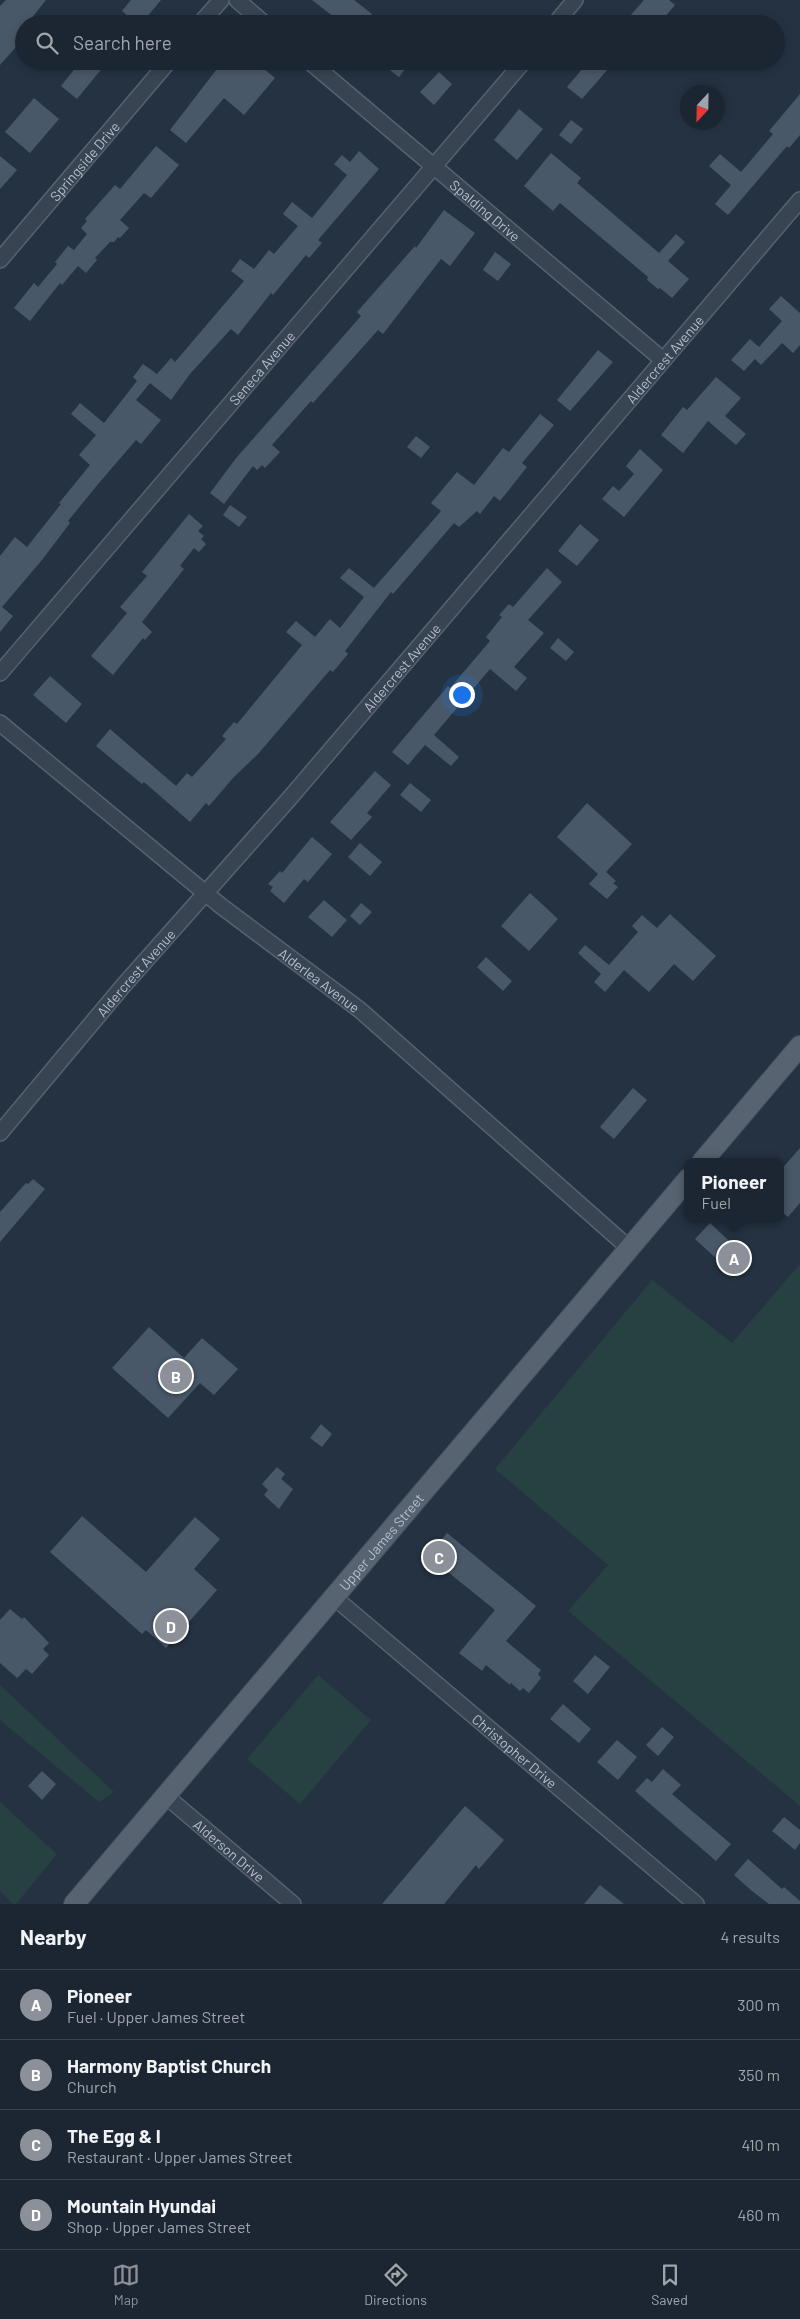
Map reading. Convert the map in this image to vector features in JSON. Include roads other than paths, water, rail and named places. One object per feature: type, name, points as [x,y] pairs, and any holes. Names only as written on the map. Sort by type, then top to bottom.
[{"type":"main road","points":[[705,1158],[800,1046]]},
{"type":"main road","name":"Upper James Street","points":[[74,1904],[167,1797],[684,1184]]},
{"type":"street","points":[[208,15],[221,0]]},
{"type":"street","points":[[237,0],[254,15]]},
{"type":"street","points":[[562,15],[575,0]]},
{"type":"street","name":"Springside Drive","points":[[0,260],[161,70]]},
{"type":"street","name":"Spalding Drive","points":[[320,70],[663,360]]},
{"type":"street","name":"Seneca Avenue","points":[[0,673],[516,70]]},
{"type":"street","name":"Aldercrest Avenue","points":[[0,1133],[123,986],[289,800],[800,200]]},
{"type":"street","name":"Alderlea Avenue","points":[[0,723],[206,893],[360,1010],[629,1248]]},
{"type":"street","name":"Christopher Drive","points":[[334,1598],[696,1904]]},
{"type":"street","name":"Alderson Drive","points":[[167,1797],[293,1904]]},
{"type":"place","name":"Pioneer","points":[[734,1258]]},
{"type":"place","name":"Harmony Baptist Church","points":[[176,1376]]},
{"type":"place","name":"The Egg & I","points":[[439,1557]]},
{"type":"place","name":"Mountain Hyundai","points":[[171,1626]]}]
